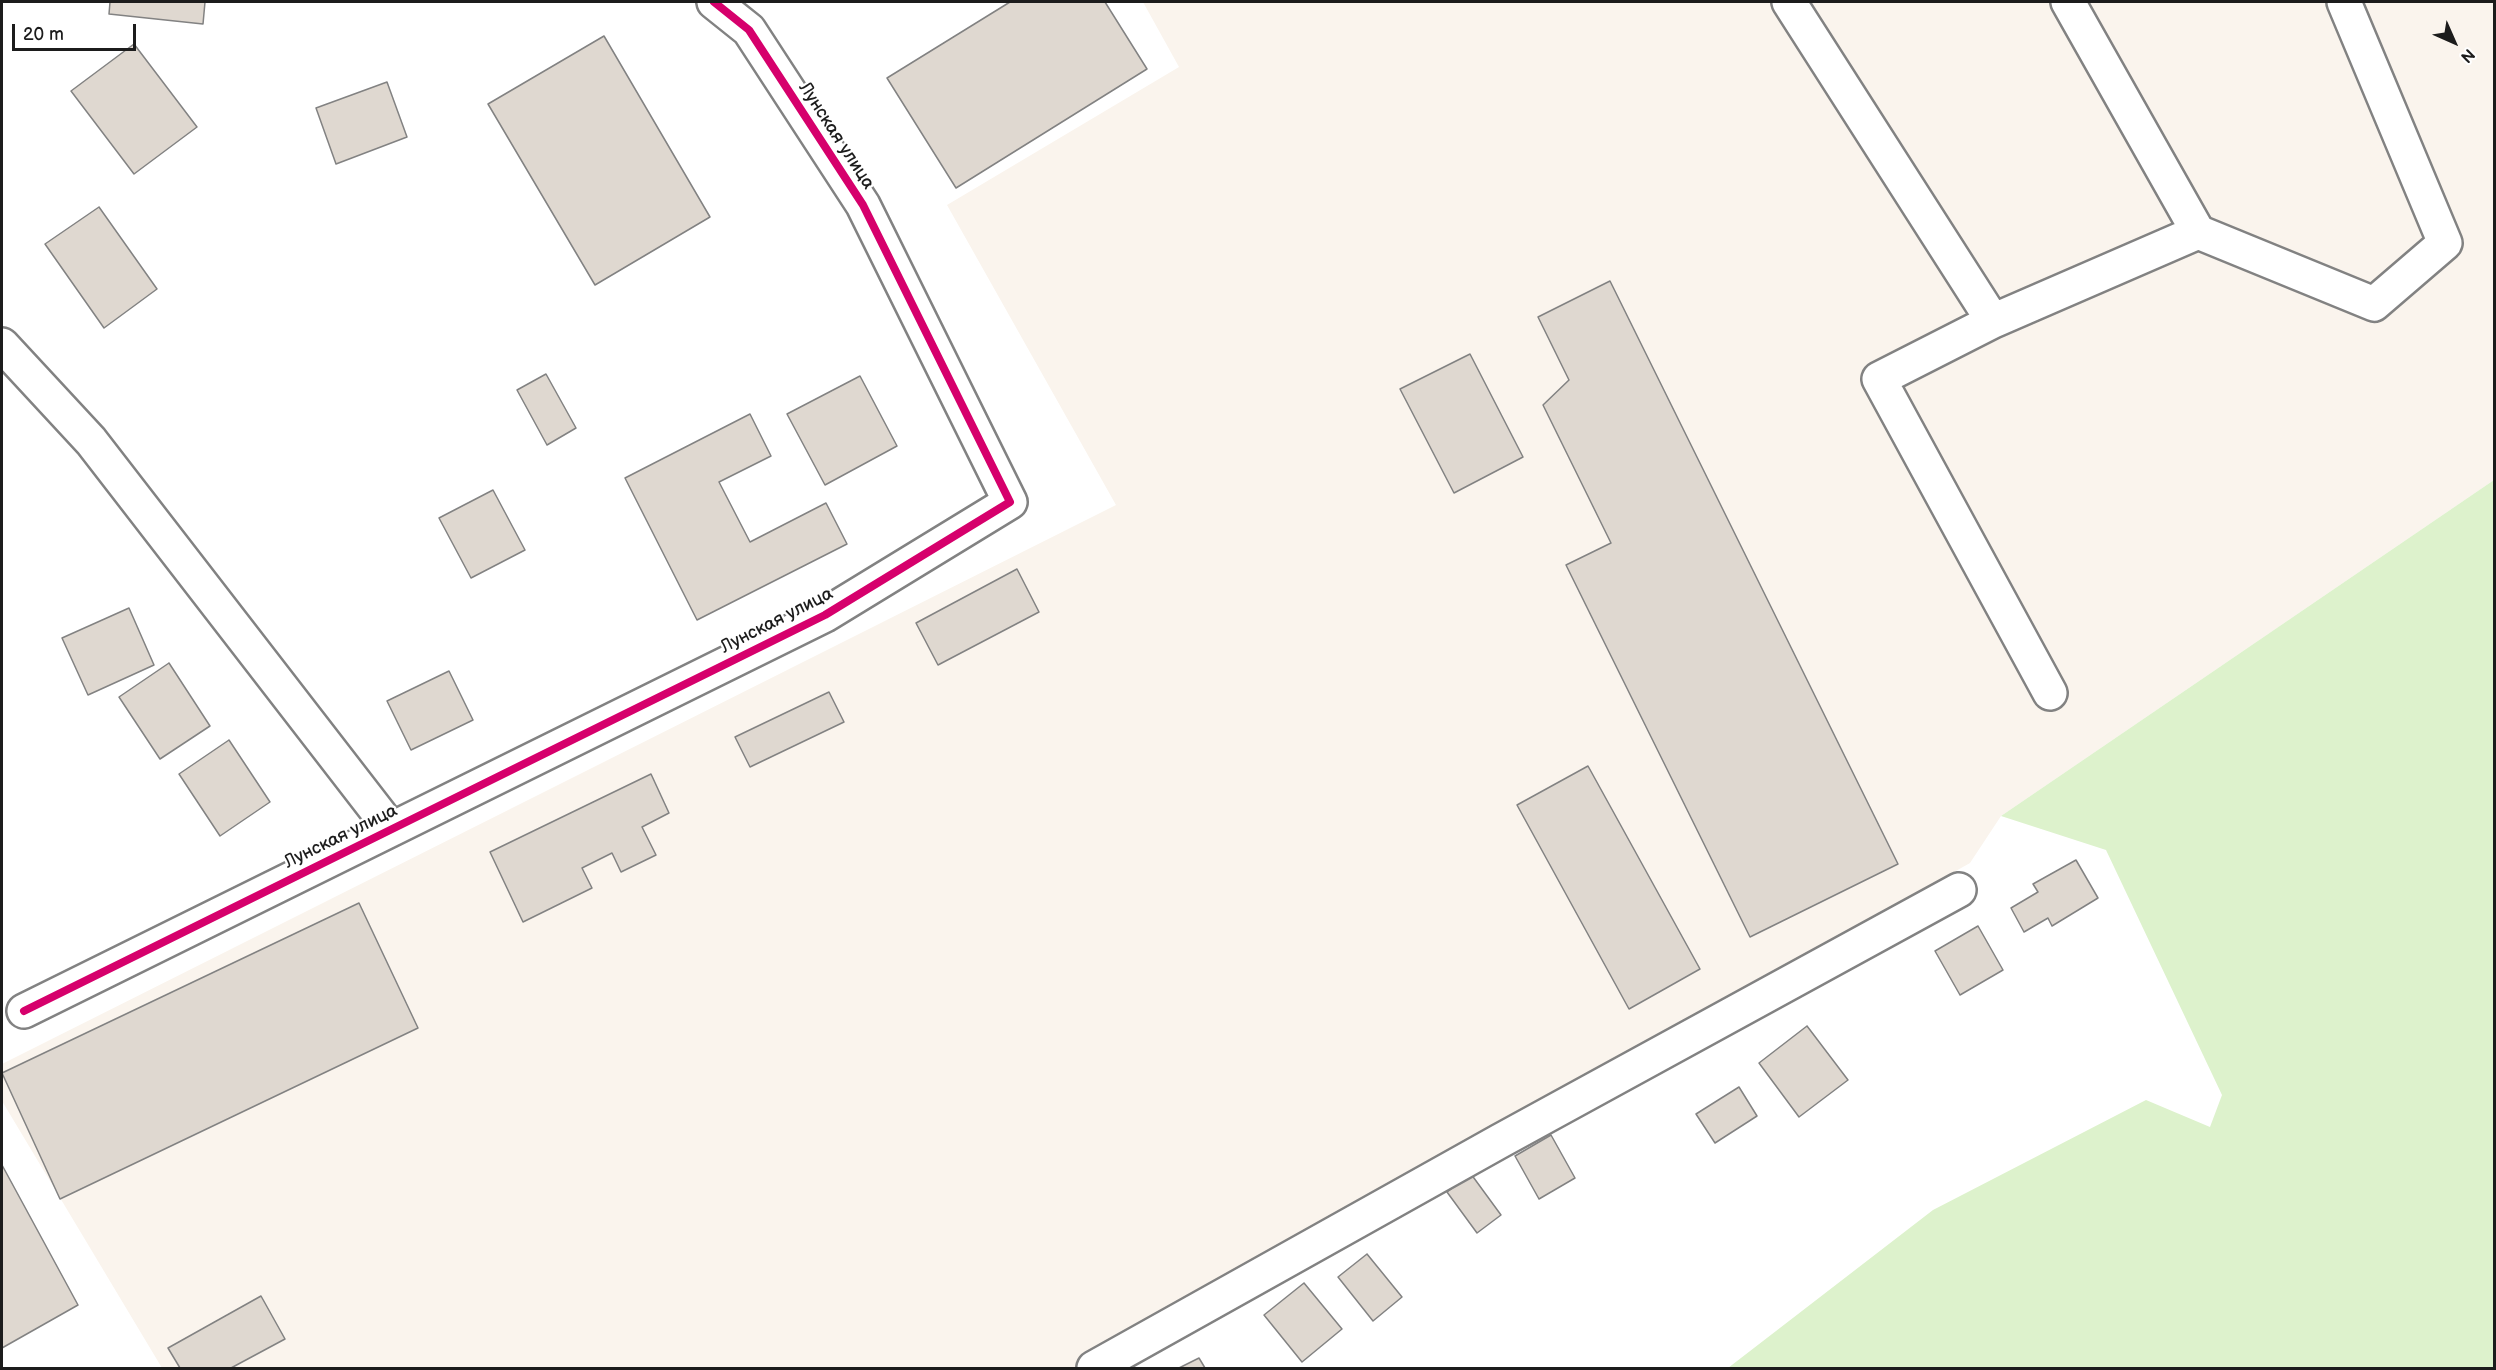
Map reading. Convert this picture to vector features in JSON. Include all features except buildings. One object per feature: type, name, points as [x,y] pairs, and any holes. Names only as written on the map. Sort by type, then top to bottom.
[{"type":"street","name":"Лунская улица","points":[[24,1011],[825,615],[1010,502],[863,205],[749,30],[714,2]]},
{"type":"street","points":[[1789,2],[1993,321]]},
{"type":"street","points":[[2068,2],[2198,232],[2374,304],[2445,243],[2344,2]]},
{"type":"street","points":[[2050,693],[1879,379],[1993,321],[2198,232]]},
{"type":"street","points":[[2,345],[91,441],[391,829]]},
{"type":"street","points":[[1094,1368],[1500,1141],[1959,890]]},
{"type":"shaded area","points":[[1143,2],[2494,2],[2494,480],[2001,816],[1970,863],[1074,1368],[162,1368],[2,1101],[2,1064],[1116,505],[947,205],[1179,67]]},
{"type":"green space","points":[[2494,480],[2494,1368],[1728,1368],[1933,1210],[2146,1100],[2210,1127],[2222,1095],[2106,850],[2001,816]]},
{"type":"cycle path","points":[[24,1011],[825,615],[1010,502],[863,205],[749,30],[714,2]]}]
